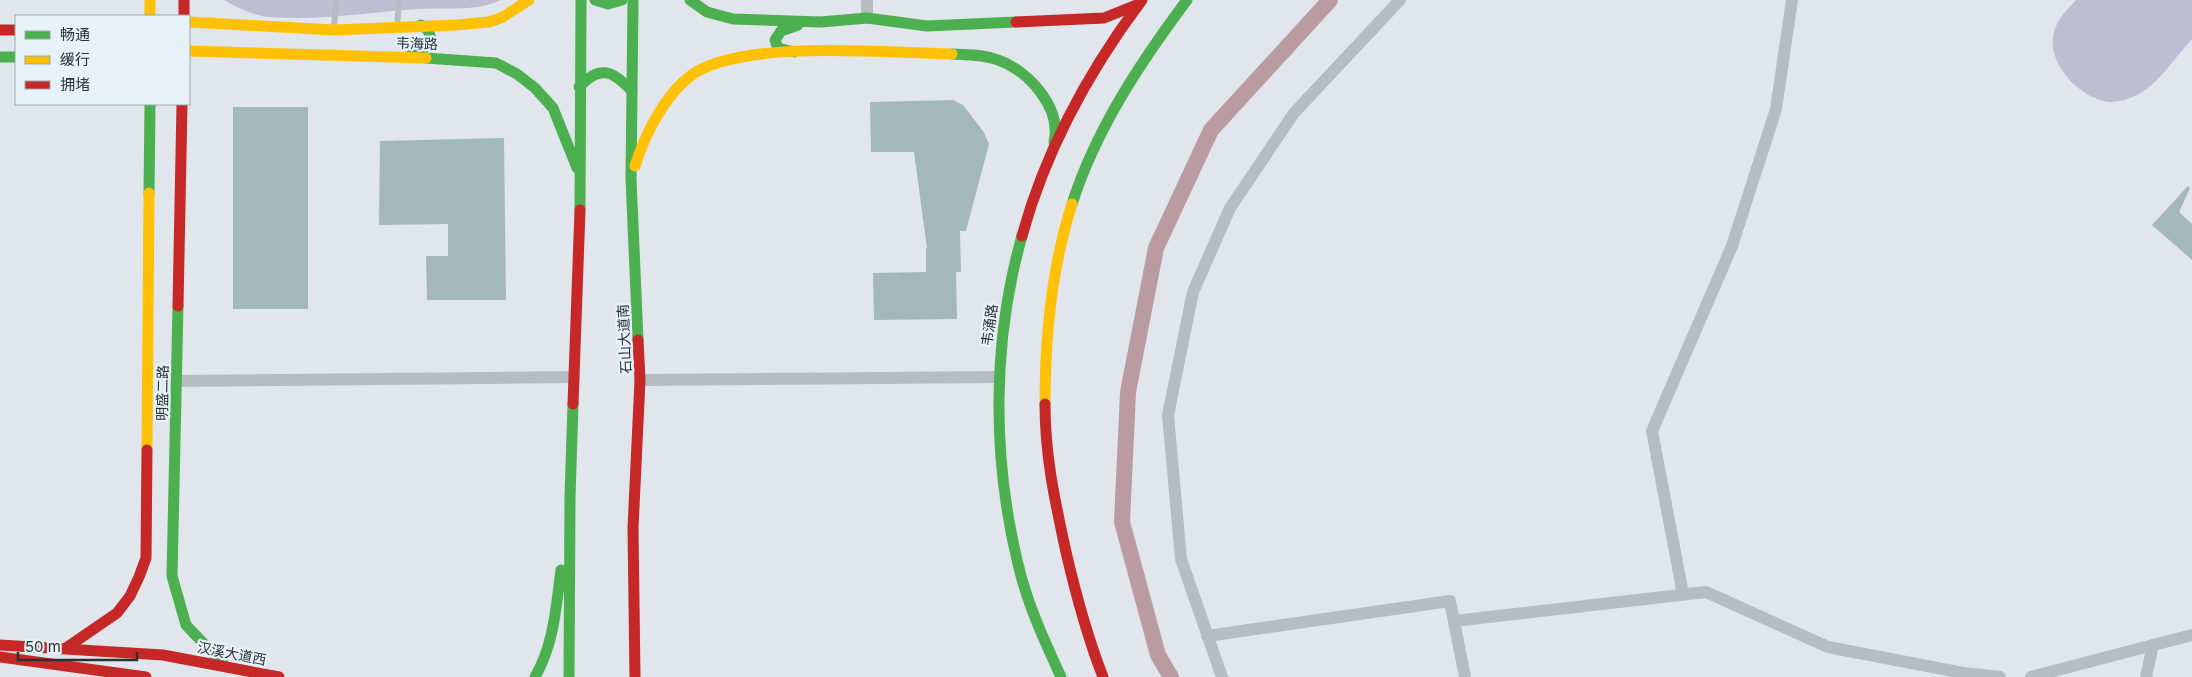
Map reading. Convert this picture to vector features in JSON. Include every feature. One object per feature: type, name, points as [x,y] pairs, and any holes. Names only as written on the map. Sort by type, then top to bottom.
[{"type":"main road","points":[[150,0],[150,15]]},
{"type":"main road","points":[[184,0],[184,15]]},
{"type":"main road","points":[[190,22],[334,30],[456,25],[489,22],[503,17],[528,0]]},
{"type":"main road","points":[[569,677],[570,498],[581,178],[579,87],[581,0]]},
{"type":"main road","points":[[595,0],[602,4],[617,3],[622,0]]},
{"type":"main road","name":"石山大道南","points":[[633,0],[631,179],[640,380],[633,528],[635,677]]},
{"type":"main road","points":[[690,0],[707,12],[733,19],[821,22]]},
{"type":"main road","points":[[1103,677],[1087,638],[1052,485],[1046,424],[1045,362],[1051,302],[1062,236],[1078,185],[1100,136],[1155,42],[1187,0]]},
{"type":"main road","points":[[1054,146],[1056,126],[1050,109],[1035,86],[1019,70],[999,60],[980,56],[890,52],[784,52],[777,46],[776,34],[781,29],[791,26],[867,18],[927,26],[1104,18],[1140,2]]},
{"type":"main road","name":"韦涌路","points":[[1061,677],[1045,647],[1025,591],[1012,539],[999,436],[998,377],[1009,290],[1031,201],[1054,146],[1098,63],[1140,2]]},
{"type":"main road","points":[[408,57],[431,43],[431,34],[428,29],[421,25]]},
{"type":"main road","points":[[890,52],[914,45],[927,45],[935,40],[937,34],[934,29],[927,26]]},
{"type":"main road","points":[[0,30],[15,30]]},
{"type":"main road","name":"韦海路","points":[[190,51],[408,57],[496,63],[517,74],[535,88],[552,108],[581,178]]},
{"type":"main road","points":[[631,179],[636,160],[649,132],[660,114],[687,79],[729,59],[800,52]]},
{"type":"main road","points":[[0,58],[15,58]]},
{"type":"main road","points":[[579,87],[588,76],[597,72],[609,72],[620,77],[632,91]]},
{"type":"main road","name":"明盛二路","points":[[66,648],[122,608],[137,583],[146,558],[150,105]]},
{"type":"main road","name":"明盛二路","points":[[182,105],[172,576],[186,625],[225,666]]},
{"type":"main road","points":[[535,677],[546,661],[551,640],[570,498]]},
{"type":"main road","points":[[634,625],[644,677]]},
{"type":"main road","name":"汉溪大道西","points":[[0,645],[163,655],[278,677]]},
{"type":"main road","points":[[1045,647],[1057,677]]},
{"type":"main road","points":[[0,658],[113,671],[146,677]]},
{"type":"street","points":[[867,0],[867,18]]},
{"type":"street","points":[[1222,677],[1180,559],[1168,415],[1193,292],[1230,208],[1294,113],[1400,0]]},
{"type":"street","points":[[1684,594],[1652,431],[1732,246],[1776,109],[1792,0]]},
{"type":"street","points":[[177,381],[574,377]]},
{"type":"street","points":[[640,380],[998,377]]},
{"type":"street","points":[[1454,621],[1706,592],[1828,647],[1963,673],[2000,677]]},
{"type":"street","points":[[1207,636],[1450,601],[1464,677]]},
{"type":"street","points":[[2031,677],[2192,635]]},
{"type":"street","points":[[2146,677],[2153,645]]},
{"type":"lane","points":[[334,30],[336,0]]},
{"type":"lane","points":[[397,28],[399,0]]},
{"type":"shaded area","points":[[224,0],[501,0],[471,8],[419,9],[326,17],[289,18],[258,15],[240,9]]},
{"type":"shaded area","points":[[2076,0],[2192,0],[2192,39],[2160,76],[2139,94],[2128,99],[2109,102],[2097,99],[2085,93],[2065,74],[2053,50],[2053,37],[2057,24],[2063,14]]},
{"type":"building","points":[[953,100],[963,105],[983,131],[989,144],[966,231],[960,231],[961,272],[956,272],[957,319],[874,320],[873,273],[926,272],[927,248],[914,152],[871,152],[870,102]]},
{"type":"building","points":[[233,107],[308,107],[308,309],[233,309]]},
{"type":"building","points":[[504,138],[506,300],[427,300],[426,256],[448,256],[448,224],[379,225],[380,141]]},
{"type":"building","points":[[2188,186],[2190,188],[2179,212],[2192,224],[2192,260],[2152,225]]},
{"type":"waterway","points":[[1171,677],[1158,655],[1122,522],[1128,392],[1156,248],[1211,130],[1330,0]]},
{"type":"traffic: fast","points":[[580,210],[581,0]]},
{"type":"traffic: fast","points":[[595,0],[608,4],[622,0]]},
{"type":"traffic: fast","points":[[633,0],[631,179],[638,340]]},
{"type":"traffic: fast","points":[[690,0],[707,12],[733,19],[821,22],[867,18],[927,26],[1016,22]]},
{"type":"traffic: fast","points":[[1072,204],[1093,149],[1121,98],[1136,72],[1187,0]]},
{"type":"traffic: fast","points":[[408,57],[425,47],[431,39],[428,30],[421,25]]},
{"type":"traffic: fast","points":[[794,52],[778,48],[775,40],[781,31],[798,25]]},
{"type":"traffic: fast","points":[[952,54],[992,58],[1010,65],[1021,73],[1041,92],[1048,104],[1053,116],[1054,142]]},
{"type":"traffic: fast","points":[[0,57],[15,57]]},
{"type":"traffic: fast","points":[[426,58],[496,63],[517,74],[535,88],[553,108],[577,168]]},
{"type":"traffic: fast","points":[[579,87],[593,75],[606,73],[619,79],[632,91]]},
{"type":"traffic: fast","points":[[149,193],[150,105]]},
{"type":"traffic: fast","points":[[1022,236],[1012,276],[1001,358],[999,400],[1003,483],[1009,524],[1026,593],[1061,677]]},
{"type":"traffic: fast","points":[[178,306],[172,576],[186,625],[225,666]]},
{"type":"traffic: fast","points":[[569,677],[570,497],[573,404]]},
{"type":"traffic: fast","points":[[535,677],[550,638],[556,611],[561,570]]},
{"type":"traffic: slow","points":[[150,0],[150,15]]},
{"type":"traffic: slow","points":[[190,22],[334,30],[456,25],[489,22],[503,17],[529,0]]},
{"type":"traffic: slow","points":[[635,166],[650,128],[665,103],[683,82],[693,74],[717,63],[747,56],[818,50],[952,54]]},
{"type":"traffic: slow","points":[[190,51],[426,58]]},
{"type":"traffic: slow","points":[[147,450],[149,193]]},
{"type":"traffic: slow","points":[[1045,404],[1046,354],[1054,278],[1072,204]]},
{"type":"traffic: jam","points":[[184,0],[184,15]]},
{"type":"traffic: jam","points":[[1022,236],[1043,173],[1071,112],[1104,55],[1142,0]]},
{"type":"traffic: jam","points":[[1016,22],[1104,18],[1139,4]]},
{"type":"traffic: jam","points":[[0,30],[15,30]]},
{"type":"traffic: jam","points":[[178,306],[182,105]]},
{"type":"traffic: jam","points":[[573,404],[580,210]]},
{"type":"traffic: jam","points":[[635,677],[633,528],[640,380],[638,340]]},
{"type":"traffic: jam","points":[[1045,404],[1049,461],[1062,533],[1082,615],[1103,677]]},
{"type":"traffic: jam","points":[[66,648],[117,613],[130,596],[139,577],[146,558],[147,450]]},
{"type":"traffic: jam","points":[[0,645],[163,655],[279,677]]},
{"type":"traffic: jam","points":[[0,657],[146,677]]}]
